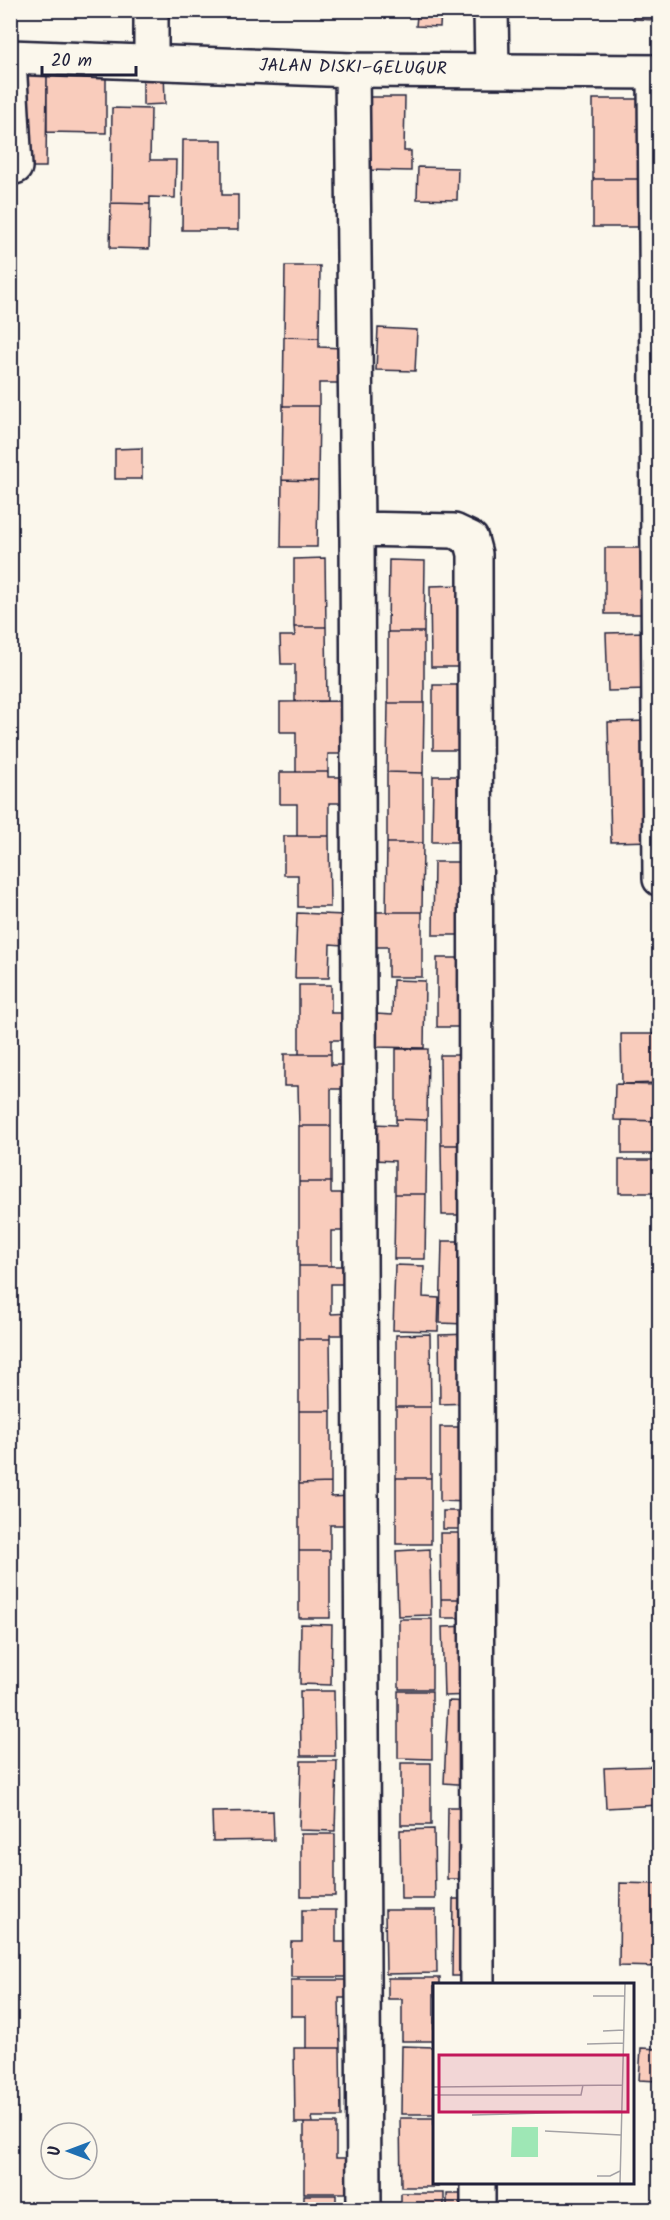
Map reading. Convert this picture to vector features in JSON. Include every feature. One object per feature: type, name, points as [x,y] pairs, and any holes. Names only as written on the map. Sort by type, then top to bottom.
[{"type":"street","points":[[151,10],[151,62]]},
{"type":"street","points":[[491,10],[492,70]]},
{"type":"street","name":"JALAN DISKI–GELUGUR","points":[[10,57],[352,70],[657,72]]},
{"type":"street","points":[[352,70],[357,529],[364,2210]]},
{"type":"street","points":[[657,72],[660,879]]},
{"type":"street","points":[[10,78],[15,167]]},
{"type":"street","points":[[357,529],[454,531],[471,539],[475,554],[477,1983]]},
{"type":"street","points":[[478,2184],[478,2210]]},
{"type":"building","points":[[403,10],[441,10],[440,27],[416,26],[417,16],[402,15]]},
{"type":"building","points":[[633,10],[655,10],[655,20],[633,19]]},
{"type":"building","points":[[143,69],[164,69],[165,104],[143,105]]},
{"type":"building","points":[[24,72],[47,72],[46,167],[22,167]]},
{"type":"building","points":[[47,72],[106,73],[106,133],[47,132]]},
{"type":"building","points":[[365,97],[405,97],[404,151],[411,151],[411,171],[365,170]]},
{"type":"building","points":[[593,99],[642,99],[642,179],[593,179]]},
{"type":"building","points":[[112,108],[151,109],[150,160],[176,160],[175,198],[150,197],[150,204],[111,203]]},
{"type":"building","points":[[183,140],[222,140],[222,195],[238,195],[238,230],[182,230]]},
{"type":"building","points":[[418,167],[458,168],[457,200],[417,199]]},
{"type":"building","points":[[593,179],[642,179],[642,227],[593,227]]},
{"type":"building","points":[[10,189],[14,189],[14,237],[10,237]]},
{"type":"building","points":[[111,203],[150,204],[149,249],[110,248]]},
{"type":"building","points":[[285,266],[320,266],[319,338],[284,337]]},
{"type":"building","points":[[378,328],[417,330],[415,371],[376,370]]},
{"type":"building","points":[[284,337],[319,338],[319,347],[344,348],[344,383],[319,383],[319,406],[283,406]]},
{"type":"building","points":[[283,406],[319,406],[318,481],[282,480]]},
{"type":"building","points":[[142,448],[142,479],[115,479],[115,449]]},
{"type":"building","points":[[282,480],[318,481],[317,547],[281,547]]},
{"type":"building","points":[[605,548],[644,548],[644,614],[605,614]]},
{"type":"building","points":[[325,558],[326,627],[294,627],[294,559]]},
{"type":"building","points":[[389,560],[425,561],[424,632],[388,632]]},
{"type":"building","points":[[464,585],[465,667],[431,667],[430,586]]},
{"type":"building","points":[[294,627],[326,627],[327,701],[295,701],[295,664],[281,664],[280,636],[295,636]]},
{"type":"building","points":[[388,632],[424,632],[424,703],[388,703]]},
{"type":"building","points":[[647,632],[648,690],[608,691],[606,633]]},
{"type":"building","points":[[433,685],[458,685],[458,750],[433,750]]},
{"type":"building","points":[[343,701],[344,754],[328,754],[328,772],[296,772],[296,732],[280,732],[280,702]]},
{"type":"building","points":[[388,703],[424,703],[423,773],[387,772]]},
{"type":"building","points":[[651,721],[654,841],[611,842],[608,722]]},
{"type":"building","points":[[280,772],[328,772],[328,777],[342,777],[342,803],[329,803],[329,836],[297,836],[297,804],[280,804]]},
{"type":"building","points":[[387,772],[423,773],[423,843],[387,843]]},
{"type":"building","points":[[433,776],[457,776],[457,842],[432,842]]},
{"type":"building","points":[[284,836],[329,836],[330,907],[298,907],[298,875],[284,875]]},
{"type":"building","points":[[387,843],[423,843],[422,912],[386,912]]},
{"type":"building","points":[[434,862],[463,862],[461,935],[433,935]]},
{"type":"building","points":[[371,912],[422,912],[422,977],[388,977],[388,947],[371,947]]},
{"type":"building","points":[[297,913],[344,915],[343,945],[330,944],[329,978],[295,978]]},
{"type":"building","points":[[437,958],[464,958],[464,1027],[437,1027]]},
{"type":"building","points":[[393,980],[425,981],[424,1048],[375,1047],[376,1014],[392,1015]]},
{"type":"building","points":[[299,985],[331,985],[331,1013],[344,1013],[344,1040],[331,1040],[331,1054],[299,1054]]},
{"type":"building","points":[[621,1034],[660,1034],[660,1083],[622,1084]]},
{"type":"building","points":[[396,1049],[428,1049],[427,1120],[396,1119]]},
{"type":"building","points":[[284,1054],[331,1054],[331,1065],[347,1065],[347,1089],[331,1089],[331,1126],[299,1126],[298,1086],[284,1086]]},
{"type":"building","points":[[440,1055],[465,1055],[466,1145],[441,1145]]},
{"type":"building","points":[[615,1084],[660,1085],[660,1121],[614,1120]]},
{"type":"building","points":[[396,1119],[427,1120],[426,1194],[395,1194],[395,1161],[373,1160],[374,1124],[396,1125]]},
{"type":"building","points":[[622,1120],[660,1121],[660,1154],[622,1154]]},
{"type":"building","points":[[299,1126],[331,1126],[331,1182],[299,1182]]},
{"type":"building","points":[[441,1145],[466,1145],[467,1215],[442,1215]]},
{"type":"building","points":[[619,1160],[660,1160],[660,1193],[619,1193]]},
{"type":"building","points":[[299,1182],[331,1182],[331,1193],[350,1193],[350,1231],[331,1231],[331,1266],[299,1266]]},
{"type":"building","points":[[395,1194],[426,1194],[425,1259],[394,1259]]},
{"type":"building","points":[[442,1241],[467,1241],[465,1324],[440,1323]]},
{"type":"building","points":[[395,1265],[424,1266],[423,1297],[439,1298],[438,1331],[393,1330]]},
{"type":"building","points":[[299,1266],[344,1266],[344,1284],[331,1284],[331,1314],[352,1313],[352,1335],[330,1335],[330,1339],[299,1339]]},
{"type":"building","points":[[430,1334],[431,1407],[396,1407],[396,1335]]},
{"type":"building","points":[[471,1334],[471,1403],[440,1404],[439,1335]]},
{"type":"building","points":[[299,1339],[330,1339],[331,1411],[299,1411]]},
{"type":"building","points":[[396,1407],[431,1407],[431,1478],[396,1478]]},
{"type":"building","points":[[299,1411],[331,1411],[331,1483],[299,1484]]},
{"type":"building","points":[[440,1427],[469,1427],[469,1502],[440,1501]]},
{"type":"building","points":[[396,1478],[431,1478],[431,1544],[396,1544]]},
{"type":"building","points":[[331,1483],[331,1497],[350,1496],[350,1525],[330,1525],[330,1551],[299,1551],[299,1484]]},
{"type":"building","points":[[443,1511],[470,1511],[470,1529],[443,1529]]},
{"type":"building","points":[[440,1533],[474,1533],[474,1599],[441,1599]]},
{"type":"building","points":[[430,1549],[431,1615],[398,1616],[396,1551]]},
{"type":"building","points":[[299,1551],[330,1551],[330,1618],[299,1618]]},
{"type":"building","points":[[441,1599],[474,1599],[474,1618],[441,1618]]},
{"type":"building","points":[[399,1619],[432,1619],[432,1689],[399,1689]]},
{"type":"building","points":[[301,1624],[332,1625],[331,1685],[300,1684]]},
{"type":"building","points":[[471,1626],[474,1695],[444,1696],[442,1627]]},
{"type":"building","points":[[300,1691],[334,1691],[335,1756],[301,1756]]},
{"type":"building","points":[[398,1691],[432,1691],[432,1759],[398,1758]]},
{"type":"building","points":[[448,1701],[475,1702],[470,1785],[444,1783]]},
{"type":"building","points":[[301,1761],[337,1761],[335,1831],[299,1830]]},
{"type":"building","points":[[401,1763],[431,1763],[431,1825],[401,1825]]},
{"type":"building","points":[[660,1766],[660,1805],[606,1808],[604,1768]]},
{"type":"building","points":[[448,1807],[474,1807],[472,1879],[447,1879]]},
{"type":"building","points":[[273,1811],[274,1840],[213,1841],[212,1812]]},
{"type":"building","points":[[434,1829],[435,1899],[401,1899],[400,1830]]},
{"type":"building","points":[[301,1834],[335,1834],[335,1896],[301,1896]]},
{"type":"building","points":[[620,1883],[660,1884],[660,1967],[619,1966]]},
{"type":"building","points":[[453,1899],[475,1899],[474,1976],[452,1976]]},
{"type":"building","points":[[302,1910],[336,1910],[336,1942],[359,1942],[359,1977],[291,1977],[291,1942],[302,1942]]},
{"type":"building","points":[[385,1910],[436,1910],[437,1973],[386,1974]]},
{"type":"building","points":[[388,1978],[440,1978],[440,1983],[433,1983],[433,2041],[402,2041],[402,1999],[388,1999]]},
{"type":"building","points":[[291,1980],[355,1980],[355,1998],[339,1998],[340,2048],[306,2048],[306,2016],[291,2016]]},
{"type":"building","points":[[402,2046],[433,2047],[433,2114],[401,2114]]},
{"type":"building","points":[[294,2048],[340,2048],[341,2117],[312,2117],[313,2123],[295,2123]]},
{"type":"building","points":[[641,2048],[660,2049],[658,2081],[639,2080]]},
{"type":"building","points":[[400,2118],[433,2118],[433,2184],[438,2184],[438,2187],[401,2187]]},
{"type":"building","points":[[304,2123],[336,2123],[336,2158],[356,2158],[356,2193],[304,2193]]},
{"type":"building","points":[[401,2193],[444,2193],[444,2210],[401,2210]]},
{"type":"building","points":[[447,2194],[474,2194],[474,2210],[447,2210]]},
{"type":"building","points":[[304,2195],[336,2195],[336,2210],[304,2210]]}]
